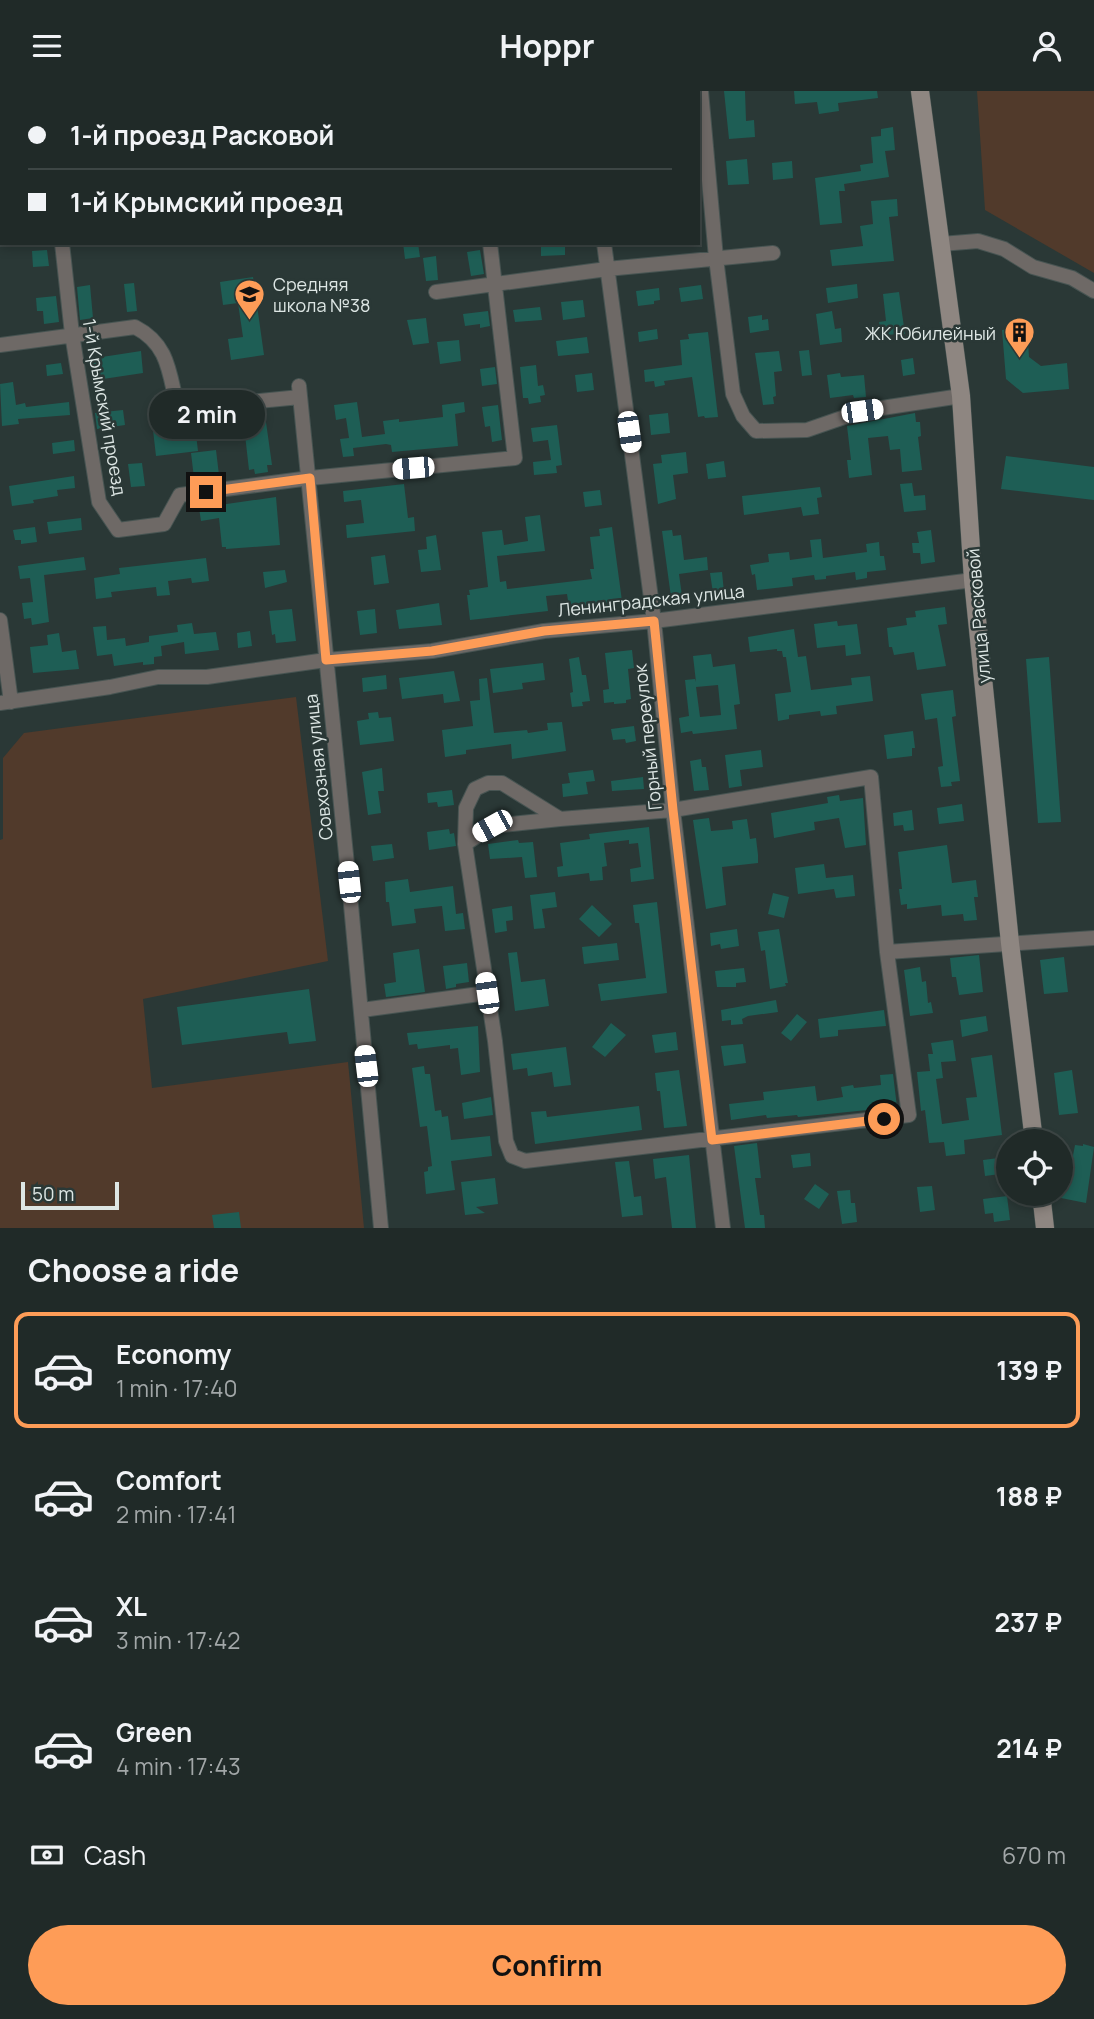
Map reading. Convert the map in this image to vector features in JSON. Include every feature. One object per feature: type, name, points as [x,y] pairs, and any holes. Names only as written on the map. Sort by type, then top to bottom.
[{"type":"street","points":[[701,91],[716,258],[733,394],[743,416],[756,431],[807,430],[862,411],[961,396]]},
{"type":"street","name":"улица Расковой","points":[[920,91],[961,396],[973,580],[1010,943],[1033,1129]]},
{"type":"street","points":[[941,244],[978,241],[1004,249],[1033,267],[1072,278],[1094,291]]},
{"type":"street","name":"1-й Крымский проезд","points":[[62,245],[72,334],[99,502],[118,530],[164,524],[180,495],[310,478]]},
{"type":"street","points":[[310,478],[515,458],[489,245]]},
{"type":"street","name":"Горный переулок","points":[[604,245],[654,621],[673,810],[723,1228]]},
{"type":"street","points":[[436,292],[607,269],[773,253]]},
{"type":"street","name":"Совхозная улица","points":[[72,334],[135,327],[157,342],[165,359],[178,409],[300,391],[382,1228]]},
{"type":"street","points":[[0,345],[72,334]]},
{"type":"street","name":"Ленинградская улица","points":[[5,702],[110,687],[158,677],[207,677],[326,660],[432,651],[544,631],[654,621],[973,580]]},
{"type":"street","points":[[0,620],[5,702]]},
{"type":"street","points":[[465,844],[492,826],[673,810],[871,777],[887,951],[909,1115],[525,1161],[512,1156],[506,1141],[465,844],[466,808],[475,789],[488,783],[502,783],[560,819]]},
{"type":"street","points":[[887,951],[1094,938]]},
{"type":"street","points":[[362,1010],[487,993]]},
{"type":"street","points":[[1042,1206],[1045,1228]]},
{"type":"shaded area","points":[[977,91],[1094,91],[1094,273],[985,210]]},
{"type":"shaded area","points":[[296,697],[328,961],[143,999],[152,1088],[348,1062],[364,1228],[0,1228],[0,840],[3,839],[3,758],[24,733]]},
{"type":"building","points":[[724,91],[745,91],[746,121],[754,120],[755,137],[729,139]]},
{"type":"building","points":[[794,91],[877,91],[878,98],[838,103],[839,111],[819,114],[817,102],[795,104]]},
{"type":"building","points":[[893,127],[895,150],[885,151],[889,177],[844,184],[845,191],[839,191],[842,223],[820,225],[815,178],[861,171],[860,165],[873,163],[871,137],[881,136],[881,129]]},
{"type":"building","points":[[747,159],[749,184],[728,185],[726,161]]},
{"type":"building","points":[[792,161],[793,178],[773,180],[772,163]]},
{"type":"building","points":[[897,199],[898,216],[889,217],[894,261],[832,266],[830,250],[863,246],[860,226],[873,224],[871,201]]},
{"type":"building","points":[[403,245],[418,245],[420,257],[405,259]]},
{"type":"building","points":[[541,245],[565,245],[565,255],[541,256]]},
{"type":"building","points":[[47,250],[49,266],[33,267],[32,251]]},
{"type":"building","points":[[480,250],[484,274],[471,276],[467,252]]},
{"type":"building","points":[[436,256],[438,280],[426,281],[423,258]]},
{"type":"building","name":"Средняя школа №38","points":[[253,277],[264,355],[231,360],[228,339],[243,337],[238,303],[223,305],[220,282]]},
{"type":"building","points":[[134,283],[137,311],[127,312],[124,284]]},
{"type":"building","points":[[857,284],[858,298],[828,303],[826,288]]},
{"type":"building","points":[[90,285],[93,318],[80,320],[77,287]]},
{"type":"building","points":[[701,285],[703,299],[681,302],[679,288]]},
{"type":"building","points":[[659,288],[660,300],[654,301],[654,304],[638,306],[636,291]]},
{"type":"building","points":[[899,292],[905,334],[881,335],[879,322],[886,321],[883,294]]},
{"type":"building","points":[[56,296],[59,322],[44,324],[43,311],[37,311],[36,298]]},
{"type":"building","points":[[583,300],[585,317],[563,320],[561,302]]},
{"type":"building","points":[[540,307],[542,320],[515,322],[513,310]]},
{"type":"building","points":[[488,311],[490,326],[465,326],[463,314]]},
{"type":"building","points":[[832,311],[835,329],[841,328],[842,342],[820,345],[816,314]]},
{"type":"building","points":[[762,315],[762,320],[768,319],[769,330],[750,333],[748,317]]},
{"type":"building","points":[[426,318],[429,343],[413,345],[407,320]]},
{"type":"building","name":"ЖК Юбилейный","points":[[1027,327],[1029,357],[1041,366],[1067,363],[1069,389],[1023,393],[1006,379],[1002,330]]},
{"type":"building","points":[[657,329],[658,339],[639,342],[638,332]]},
{"type":"building","points":[[708,332],[718,417],[705,418],[698,417],[692,377],[664,381],[665,385],[655,387],[654,381],[645,382],[644,370],[682,365],[680,340],[689,339],[688,334]]},
{"type":"building","points":[[587,337],[589,353],[558,356],[556,341]]},
{"type":"building","points":[[459,340],[461,361],[440,364],[437,342]]},
{"type":"building","points":[[809,350],[812,375],[802,376],[799,351]]},
{"type":"building","points":[[141,351],[143,373],[103,379],[103,375],[91,377],[89,359]]},
{"type":"building","points":[[779,351],[782,371],[774,372],[774,404],[763,405],[755,353]]},
{"type":"building","points":[[913,358],[915,374],[903,376],[901,360]]},
{"type":"building","points":[[61,363],[63,374],[47,376],[46,365]]},
{"type":"building","points":[[536,365],[538,386],[543,385],[545,395],[540,396],[541,402],[529,404],[528,398],[523,398],[520,367]]},
{"type":"building","points":[[495,367],[497,384],[482,386],[480,369]]},
{"type":"building","points":[[592,373],[594,390],[577,392],[575,375]]},
{"type":"building","points":[[840,373],[841,377],[864,375],[866,397],[854,398],[853,395],[830,398],[827,375]]},
{"type":"building","points":[[13,382],[16,405],[25,403],[26,407],[69,402],[70,415],[18,419],[19,424],[2,426],[0,384]]},
{"type":"building","points":[[357,402],[362,437],[385,434],[383,421],[443,417],[442,405],[464,402],[465,412],[455,414],[458,446],[392,452],[391,445],[386,444],[353,448],[354,456],[343,457],[340,439],[349,438],[346,418],[336,420],[334,405]]},
{"type":"building","points":[[498,405],[502,440],[492,442],[490,426],[485,427],[482,407]]},
{"type":"building","points":[[123,410],[125,425],[97,429],[95,413]]},
{"type":"building","points":[[668,413],[670,433],[651,435],[649,415]]},
{"type":"building","points":[[915,413],[916,422],[920,422],[921,436],[918,437],[922,470],[902,472],[900,449],[890,450],[888,436],[868,438],[872,475],[849,478],[847,460],[851,460],[847,426]]},
{"type":"building","points":[[265,415],[272,465],[267,465],[268,472],[255,474],[254,469],[249,470],[244,426],[248,425],[247,417]]},
{"type":"building","points":[[557,425],[562,465],[556,466],[557,473],[534,475],[533,462],[551,460],[548,440],[533,442],[531,428]]},
{"type":"building","points":[[195,426],[198,451],[156,456],[153,430]]},
{"type":"building","points":[[74,440],[75,451],[53,454],[52,443]]},
{"type":"building","points":[[216,450],[219,475],[194,478],[191,453]]},
{"type":"building","points":[[686,452],[688,473],[673,475],[676,499],[658,504],[653,464],[662,463],[661,455]]},
{"type":"building","points":[[1006,456],[1094,467],[1094,500],[1001,489]]},
{"type":"building","points":[[724,461],[726,477],[708,479],[706,464]]},
{"type":"building","points":[[142,463],[145,486],[131,487],[128,464]]},
{"type":"building","points":[[74,476],[75,488],[57,490],[58,496],[33,500],[34,503],[12,506],[9,486]]},
{"type":"building","points":[[912,483],[914,496],[925,495],[926,510],[904,512],[900,484]]},
{"type":"building","points":[[404,484],[408,518],[414,517],[415,531],[347,538],[346,525],[364,523],[361,500],[344,502],[343,491]]},
{"type":"building","points":[[820,487],[822,497],[817,498],[819,514],[803,516],[801,507],[744,515],[742,496]]},
{"type":"building","points":[[600,490],[602,505],[585,507],[583,492]]},
{"type":"building","points":[[276,497],[280,545],[226,549],[222,547],[219,518],[201,521],[199,508]]},
{"type":"building","points":[[540,515],[545,551],[497,556],[500,582],[506,581],[507,589],[592,579],[590,569],[594,569],[590,537],[600,536],[599,529],[612,527],[622,601],[569,607],[567,594],[546,596],[548,611],[470,620],[467,595],[470,595],[469,590],[488,587],[482,532],[502,530],[504,545],[528,541],[525,517]]},
{"type":"building","points":[[81,518],[82,530],[49,534],[47,522]]},
{"type":"building","points":[[35,527],[37,542],[21,544],[21,540],[15,540],[13,530]]},
{"type":"building","points":[[672,530],[673,536],[681,535],[684,560],[707,557],[708,570],[679,574],[682,596],[671,597],[662,531]]},
{"type":"building","points":[[931,530],[935,562],[921,564],[920,553],[913,553],[912,543],[919,543],[917,532]]},
{"type":"building","points":[[436,535],[441,570],[421,572],[418,550],[427,549],[426,537]]},
{"type":"building","points":[[821,539],[823,558],[867,552],[866,544],[879,542],[880,556],[884,556],[886,570],[867,572],[867,578],[856,580],[855,572],[826,576],[826,579],[815,580],[814,575],[792,578],[793,586],[757,590],[755,574],[752,575],[750,565],[769,562],[768,554],[789,552],[790,560],[812,557],[810,540]]},
{"type":"building","points":[[385,555],[389,583],[374,585],[371,557]]},
{"type":"building","points":[[84,557],[86,570],[44,575],[49,622],[32,625],[31,618],[24,619],[22,603],[33,602],[30,578],[20,579],[18,566]]},
{"type":"building","points":[[206,558],[209,581],[192,583],[191,578],[168,581],[170,595],[157,596],[156,587],[111,592],[112,597],[96,599],[94,578],[120,574],[119,568]]},
{"type":"building","points":[[285,570],[287,582],[265,588],[263,572]]},
{"type":"building","points":[[722,572],[724,592],[713,593],[710,573]]},
{"type":"building","points":[[439,603],[442,625],[399,629],[396,610]]},
{"type":"building","points":[[945,607],[947,624],[938,625],[946,666],[917,670],[914,652],[894,655],[892,647],[889,647],[887,628],[907,625],[906,618],[916,617],[915,611]]},
{"type":"building","points":[[292,609],[296,641],[276,643],[275,634],[272,635],[269,611]]},
{"type":"building","points":[[375,609],[377,633],[360,635],[357,611]]},
{"type":"building","points":[[837,621],[838,626],[857,624],[861,654],[846,656],[845,645],[817,648],[814,624]]},
{"type":"building","points":[[192,623],[194,634],[216,632],[219,650],[185,654],[184,642],[161,646],[162,656],[154,657],[154,664],[143,665],[143,662],[114,666],[112,654],[97,656],[93,627],[106,626],[107,640],[125,638],[126,646],[149,642],[149,636],[178,632],[177,625]]},
{"type":"building","points":[[794,629],[798,657],[806,656],[811,690],[852,685],[851,678],[870,676],[873,701],[836,706],[837,714],[821,716],[820,711],[789,715],[789,719],[778,721],[775,694],[791,692],[786,657],[777,649],[750,652],[748,637]]},
{"type":"building","points":[[250,631],[252,646],[238,648],[237,633]]},
{"type":"building","points":[[59,633],[62,652],[76,650],[79,669],[33,673],[30,647],[48,645],[47,635]]},
{"type":"building","points":[[632,650],[634,668],[628,669],[631,699],[626,700],[626,703],[604,703],[603,690],[609,689],[605,653]]},
{"type":"building","points":[[711,654],[713,667],[735,664],[740,704],[734,705],[737,729],[681,733],[679,718],[689,716],[685,680],[695,679],[696,682],[693,656]],"holes":[[[718,685],[721,715],[700,717],[696,687]]]},
{"type":"building","points":[[579,657],[582,675],[586,675],[590,701],[582,702],[583,706],[572,707],[569,659]]},
{"type":"building","points":[[1049,657],[1061,822],[1038,823],[1026,659]]},
{"type":"building","points":[[543,663],[545,680],[522,683],[523,689],[493,693],[490,669]]},
{"type":"building","points":[[454,671],[460,701],[444,703],[443,694],[402,699],[399,678]]},
{"type":"building","points":[[386,675],[387,689],[363,692],[362,678]]},
{"type":"building","points":[[487,678],[494,733],[548,730],[547,723],[562,722],[566,751],[512,759],[511,744],[466,750],[466,754],[445,757],[442,730],[473,726],[470,701],[480,700],[479,679]]},
{"type":"building","points":[[953,690],[956,716],[952,717],[960,781],[951,782],[952,786],[941,787],[938,767],[943,766],[937,718],[925,720],[921,694]]},
{"type":"building","points":[[378,712],[379,718],[391,717],[394,741],[360,745],[357,721],[369,719],[368,713]]},
{"type":"building","points":[[634,726],[636,741],[626,743],[625,739],[613,740],[611,729]]},
{"type":"building","points":[[913,731],[915,748],[912,748],[912,756],[887,759],[884,735]]},
{"type":"building","points":[[761,750],[763,767],[740,770],[742,786],[729,788],[725,755]]},
{"type":"building","points":[[701,759],[702,767],[706,767],[709,790],[694,791],[690,761]]},
{"type":"building","points":[[382,768],[384,791],[378,791],[381,813],[368,815],[362,772]]},
{"type":"building","points":[[593,770],[595,781],[586,782],[588,794],[563,797],[562,784],[570,783],[568,773]]},
{"type":"building","points":[[643,777],[644,789],[612,791],[611,781]]},
{"type":"building","points":[[452,790],[454,805],[438,807],[437,802],[428,803],[427,793]]},
{"type":"building","points":[[839,795],[840,801],[863,798],[866,845],[845,848],[839,818],[814,822],[815,830],[774,838],[771,813],[828,803],[827,797]]},
{"type":"building","points":[[962,804],[964,821],[939,824],[937,808]]},
{"type":"building","points":[[912,810],[914,830],[904,831],[903,825],[894,826],[893,813]]},
{"type":"building","points":[[709,818],[711,831],[733,829],[732,821],[747,819],[750,839],[756,838],[758,863],[722,867],[726,905],[706,909],[693,820]]},
{"type":"building","points":[[649,827],[654,879],[631,882],[630,869],[641,867],[638,843],[629,844],[629,840],[604,843],[607,866],[602,867],[603,880],[590,881],[589,873],[558,877],[557,867],[563,866],[560,843],[590,839],[589,834]]},
{"type":"building","points":[[449,829],[450,834],[454,833],[456,846],[429,850],[427,832]]},
{"type":"building","points":[[518,840],[519,843],[533,842],[537,877],[525,878],[522,857],[490,859],[488,844]]},
{"type":"building","points":[[392,844],[394,858],[373,861],[371,846]]},
{"type":"building","points":[[947,845],[952,883],[976,880],[978,897],[974,897],[977,920],[964,921],[963,914],[942,916],[941,905],[907,909],[907,904],[901,905],[898,852]]},
{"type":"building","points":[[824,864],[826,878],[853,875],[855,896],[836,898],[834,889],[798,894],[795,868]]},
{"type":"building","points":[[408,879],[410,892],[453,886],[456,914],[463,913],[465,929],[445,931],[442,906],[414,909],[416,923],[392,926],[389,902],[386,902],[385,882]]},
{"type":"building","points":[[555,892],[557,907],[542,909],[545,928],[534,929],[530,895]]},
{"type":"building","points":[[773,893],[789,897],[784,918],[768,914]]},
{"type":"building","points":[[657,902],[667,993],[601,1001],[598,984],[646,978],[639,923],[635,923],[633,905]]},
{"type":"building","points":[[592,905],[612,924],[599,937],[579,919]]},
{"type":"building","points":[[512,906],[513,920],[506,921],[507,931],[495,933],[492,909]]},
{"type":"building","points":[[737,929],[739,946],[721,949],[720,944],[711,946],[710,933]]},
{"type":"building","points":[[779,929],[788,983],[785,983],[786,986],[770,989],[765,950],[761,951],[758,932]]},
{"type":"building","points":[[617,943],[619,960],[584,964],[582,947]]},
{"type":"building","points":[[419,949],[425,992],[386,997],[384,984],[396,982],[393,953]]},
{"type":"building","points":[[517,952],[521,982],[545,979],[549,1006],[515,1011],[508,953]]},
{"type":"building","points":[[979,955],[983,992],[959,995],[956,977],[952,977],[950,958]]},
{"type":"building","points":[[1064,957],[1068,992],[1044,994],[1040,960]]},
{"type":"building","points":[[467,963],[469,982],[446,989],[443,966]]},
{"type":"building","points":[[920,967],[922,982],[926,981],[928,1003],[931,1002],[933,1013],[910,1016],[904,970]]},
{"type":"building","points":[[744,968],[746,982],[736,983],[736,987],[717,987],[715,971]]},
{"type":"building","points":[[309,989],[316,1041],[289,1044],[287,1032],[182,1045],[177,1007]]},
{"type":"building","points":[[776,1000],[778,1012],[748,1016],[742,1019],[743,1024],[731,1025],[731,1020],[722,1021],[721,1010]]},
{"type":"building","points":[[884,1010],[886,1026],[838,1030],[838,1036],[820,1038],[818,1019]]},
{"type":"building","points":[[797,1014],[807,1022],[791,1041],[781,1033]]},
{"type":"building","points":[[986,1016],[988,1031],[962,1037],[960,1020]]},
{"type":"building","points":[[611,1023],[626,1035],[605,1057],[592,1047]]},
{"type":"building","points":[[478,1026],[480,1072],[461,1075],[458,1048],[450,1049],[450,1045],[418,1049],[417,1044],[409,1045],[407,1033]]},
{"type":"building","points":[[676,1032],[678,1050],[655,1053],[652,1035]]},
{"type":"building","points":[[953,1040],[956,1061],[941,1062],[943,1078],[936,1079],[942,1124],[969,1120],[966,1098],[977,1097],[971,1058],[992,1055],[1001,1129],[996,1129],[996,1136],[964,1140],[965,1154],[946,1156],[944,1142],[929,1143],[925,1110],[921,1111],[917,1072],[930,1071],[928,1054],[933,1054],[931,1043]]},
{"type":"building","points":[[743,1044],[746,1063],[724,1066],[721,1046]]},
{"type":"building","points":[[566,1047],[571,1085],[554,1087],[552,1072],[528,1076],[527,1068],[513,1070],[511,1054]]},
{"type":"building","points":[[424,1066],[425,1074],[430,1074],[435,1111],[441,1110],[442,1117],[448,1116],[451,1140],[490,1136],[492,1156],[451,1161],[455,1190],[426,1194],[424,1172],[432,1166],[427,1126],[420,1127],[412,1068]]},
{"type":"building","points":[[679,1070],[687,1126],[664,1128],[655,1073]]},
{"type":"building","points":[[1072,1070],[1078,1113],[1059,1115],[1054,1073]]},
{"type":"building","points":[[893,1074],[897,1107],[798,1117],[767,1118],[766,1115],[731,1120],[729,1104],[764,1100],[763,1092],[815,1086],[817,1101],[843,1097],[841,1087],[881,1085],[880,1075]]},
{"type":"building","points":[[491,1097],[493,1115],[464,1119],[462,1103]]},
{"type":"building","points":[[639,1106],[642,1130],[535,1144],[531,1112],[546,1111],[547,1117]]},
{"type":"building","points":[[757,1143],[761,1178],[755,1178],[760,1215],[764,1215],[765,1228],[745,1228],[734,1146]]},
{"type":"building","points":[[1075,1145],[1094,1147],[1086,1203],[1073,1200],[1073,1156]]},
{"type":"building","points":[[810,1153],[811,1166],[793,1168],[791,1155]]},
{"type":"building","points":[[689,1155],[696,1228],[672,1228],[666,1177],[655,1179],[653,1159]]},
{"type":"building","points":[[996,1158],[996,1175],[985,1176],[983,1160]]},
{"type":"building","points":[[629,1161],[634,1197],[641,1196],[643,1215],[622,1217],[615,1162]]},
{"type":"building","points":[[495,1178],[498,1204],[476,1207],[485,1213],[465,1215],[461,1182]]},
{"type":"building","points":[[815,1184],[829,1194],[819,1209],[804,1199]]},
{"type":"building","points":[[932,1186],[935,1210],[920,1212],[917,1187]]},
{"type":"building","points":[[850,1190],[851,1203],[855,1203],[857,1222],[842,1224],[837,1191]]},
{"type":"building","points":[[996,1197],[996,1206],[1008,1206],[1010,1220],[994,1222],[993,1213],[985,1214],[983,1199]]},
{"type":"building","points":[[239,1212],[241,1228],[214,1228],[212,1215]]},
{"type":"place","name":"Средняя школа №38","points":[[250,321]]},
{"type":"place","name":"ЖК Юбилейный","points":[[1019,360]]},
{"type":"route","points":[[206,492],[310,478],[326,660],[432,651],[544,631],[654,621],[673,810],[712,1140],[884,1119]]}]
